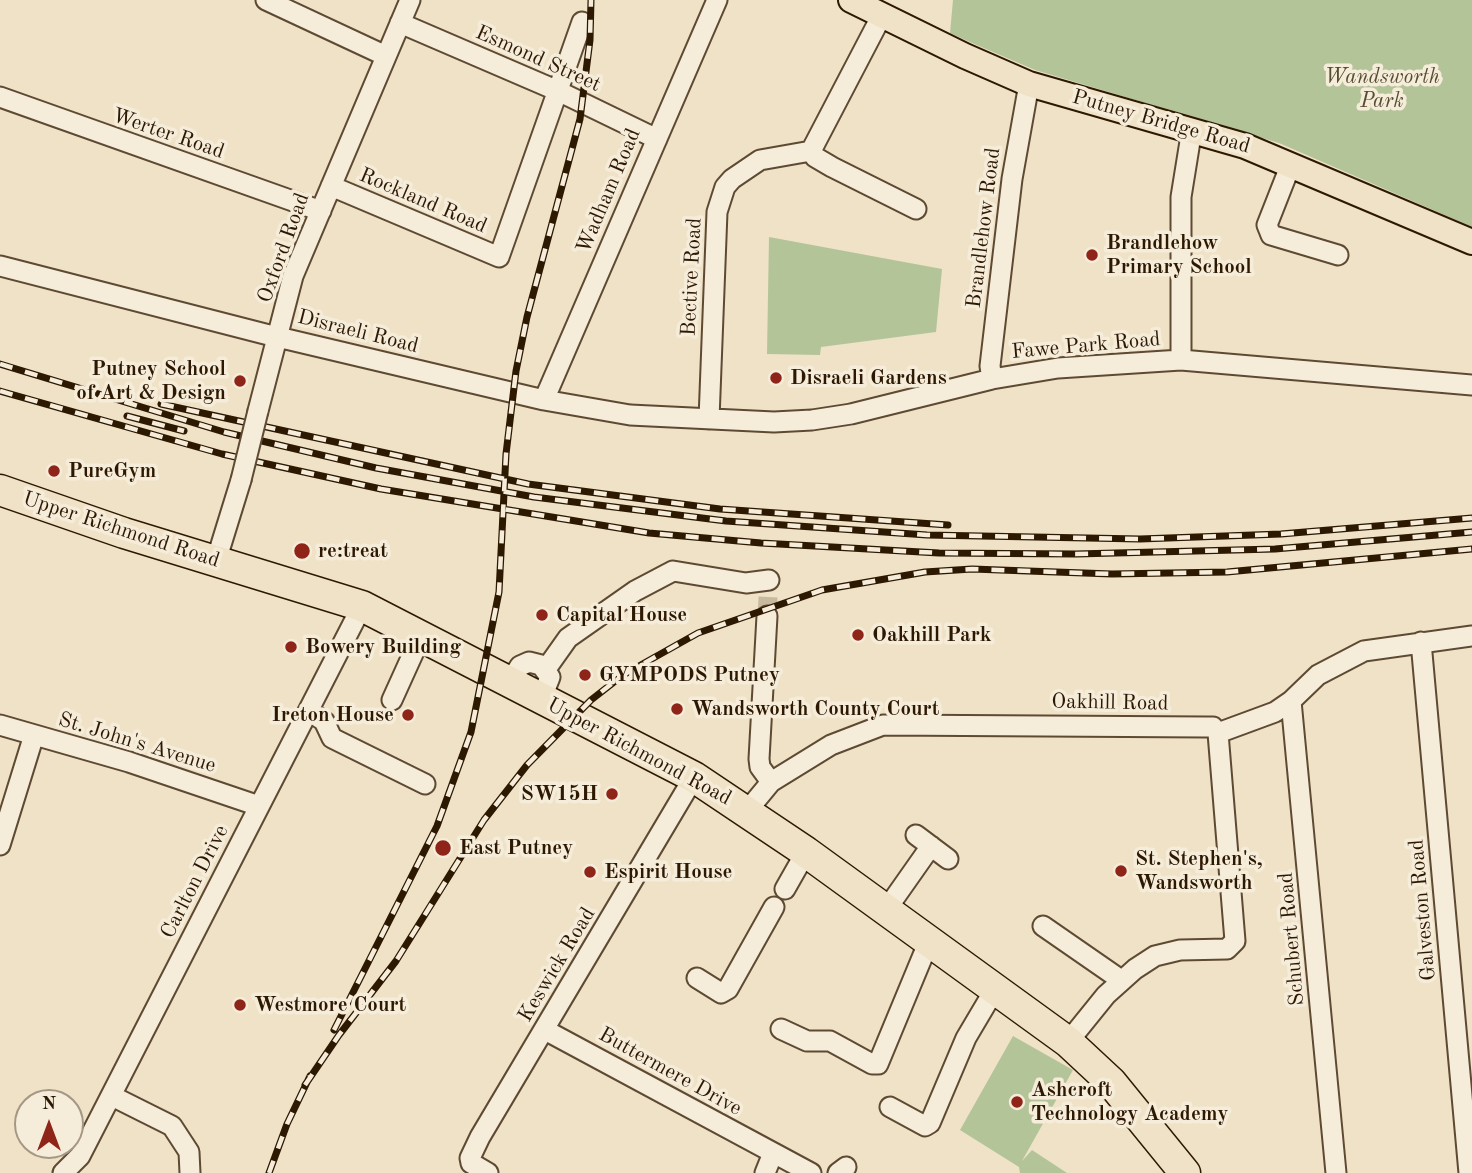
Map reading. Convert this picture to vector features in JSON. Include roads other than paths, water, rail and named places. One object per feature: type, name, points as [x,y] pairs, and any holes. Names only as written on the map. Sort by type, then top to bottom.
[{"type":"highway","name":"Upper Richmond Road","points":[[0,490],[362,606],[694,777],[806,852],[1068,1042],[1111,1082],[1185,1173]]},
{"type":"main road","name":"Putney Bridge Road","points":[[851,0],[1029,83],[1192,129],[1291,164],[1472,242]]},
{"type":"street","points":[[266,0],[386,56]]},
{"type":"street","name":"Oxford Road","points":[[216,561],[241,480],[293,276],[410,0]]},
{"type":"street","name":"Wadham Road","points":[[544,400],[717,0]]},
{"type":"street","points":[[882,15],[811,151],[832,167],[916,209]]},
{"type":"street","points":[[558,91],[582,22]]},
{"type":"street","name":"Esmond Street","points":[[400,23],[558,91],[657,139]]},
{"type":"street","name":"Brandlehow Road","points":[[992,379],[990,366],[1012,179],[1029,83]]},
{"type":"street","name":"Rockland Road","points":[[331,186],[499,257],[558,91]]},
{"type":"street","name":"Werter Road","points":[[0,97],[321,211]]},
{"type":"street","points":[[1181,360],[1181,197],[1192,129]]},
{"type":"street","name":"Bective Road","points":[[709,419],[716,226],[725,187],[742,170],[760,160],[811,151]]},
{"type":"street","points":[[1291,164],[1267,225],[1271,234],[1338,255]]},
{"type":"street","name":"Disraeli Road","points":[[0,267],[544,400],[630,415],[709,419]]},
{"type":"street","name":"Fawe Park Road","points":[[709,419],[774,422],[812,419],[851,414],[992,379],[1058,368],[1181,360],[1472,385]]},
{"type":"street","points":[[541,699],[549,683],[546,669],[568,638],[635,591],[673,571],[746,583],[769,580]]},
{"type":"street","name":"Carlton Drive","points":[[62,1173],[80,1156],[112,1096],[362,606]]},
{"type":"street","points":[[766,616],[759,759],[760,767],[771,782]]},
{"type":"street","points":[[392,700],[422,636]]},
{"type":"street","points":[[1068,1042],[1121,981],[1155,956],[1180,950],[1227,949],[1235,941],[1218,733],[1255,720],[1291,701],[1318,675],[1340,661],[1364,651],[1472,636]]},
{"type":"street","name":"Galveston Road","points":[[1421,642],[1469,1173]]},
{"type":"street","points":[[509,683],[520,666],[529,662],[546,669]]},
{"type":"street","name":"Schubert Road","points":[[1291,701],[1336,1173]]},
{"type":"street","points":[[309,711],[324,721],[332,737],[425,784]]},
{"type":"street","name":"St. John's Avenue","points":[[0,725],[128,762],[260,806]]},
{"type":"street","name":"Oakhill Road","points":[[747,811],[771,782],[831,745],[883,725],[1213,727],[1218,733]]},
{"type":"street","points":[[0,845],[34,735]]},
{"type":"street","name":"Keswick Road","points":[[473,1170],[470,1158],[480,1136],[694,777]]},
{"type":"street","points":[[886,910],[924,841],[948,859]]},
{"type":"street","points":[[785,888],[806,852]]},
{"type":"street","points":[[697,978],[721,993],[728,989],[774,907]]},
{"type":"street","points":[[1043,926],[1121,981]]},
{"type":"street","points":[[781,1029],[807,1041],[830,1041],[872,1064],[878,1064],[929,941]]},
{"type":"street","points":[[890,1107],[925,1126],[930,1123],[966,1038],[995,989]]},
{"type":"street","name":"Buttermere Drive","points":[[545,1030],[811,1173]]},
{"type":"street","points":[[112,1096],[153,1115],[180,1135],[189,1152],[190,1173]]},
{"type":"street","points":[[765,1173],[773,1153]]},
{"type":"tunnel","points":[[767,616],[769,580]]},
{"type":"railway","points":[[334,1030],[437,826],[471,732],[499,592],[506,454],[516,371],[527,317],[580,119],[590,40],[591,0]]},
{"type":"railway","points":[[0,364],[224,432],[376,468],[534,497],[726,521],[927,535],[1140,539],[1281,534],[1472,518]]},
{"type":"railway","points":[[0,391],[222,454],[381,489],[649,533],[761,543],[939,553],[1076,554],[1275,549],[1472,532]]},
{"type":"railway","points":[[161,404],[528,484],[720,509],[948,525]]},
{"type":"railway","points":[[127,416],[184,431]]},
{"type":"railway","points":[[305,1085],[339,1035],[396,961],[484,820],[527,765],[591,700],[623,675],[698,633],[822,590],[925,572],[972,569],[1112,574],[1227,572],[1472,549]]},
{"type":"railway","points":[[269,1173],[287,1124],[310,1076]]},
{"type":"place","name":"Brandlehow Primary School","points":[[1092,255]]},
{"type":"place","name":"Disraeli Gardens","points":[[776,378]]},
{"type":"place","name":"Putney School of Art & Design","points":[[240,381]]},
{"type":"place","name":"PureGym","points":[[54,471]]},
{"type":"place","name":"re:treat","points":[[302,551]]},
{"type":"place","name":"Capital House","points":[[542,615]]},
{"type":"place","name":"Oakhill Park","points":[[858,635]]},
{"type":"place","name":"Bowery Building","points":[[291,647]]},
{"type":"place","name":"GYMPODS Putney","points":[[585,675]]},
{"type":"place","name":"Wandsworth County Court","points":[[677,709]]},
{"type":"place","name":"Ireton House","points":[[408,715]]},
{"type":"place","name":"SW15H","points":[[612,794]]},
{"type":"place","name":"East Putney","points":[[443,848]]},
{"type":"place","name":"St. Stephen's, Wandsworth","points":[[1121,871]]},
{"type":"place","name":"Espirit House","points":[[590,872]]},
{"type":"place","name":"Westmore Court","points":[[240,1005]]},
{"type":"place","name":"Ashcroft Technology Academy","points":[[1017,1102]]},
{"type":"park label","name":"Wandsworth Park","points":[[1382,89]]}]
